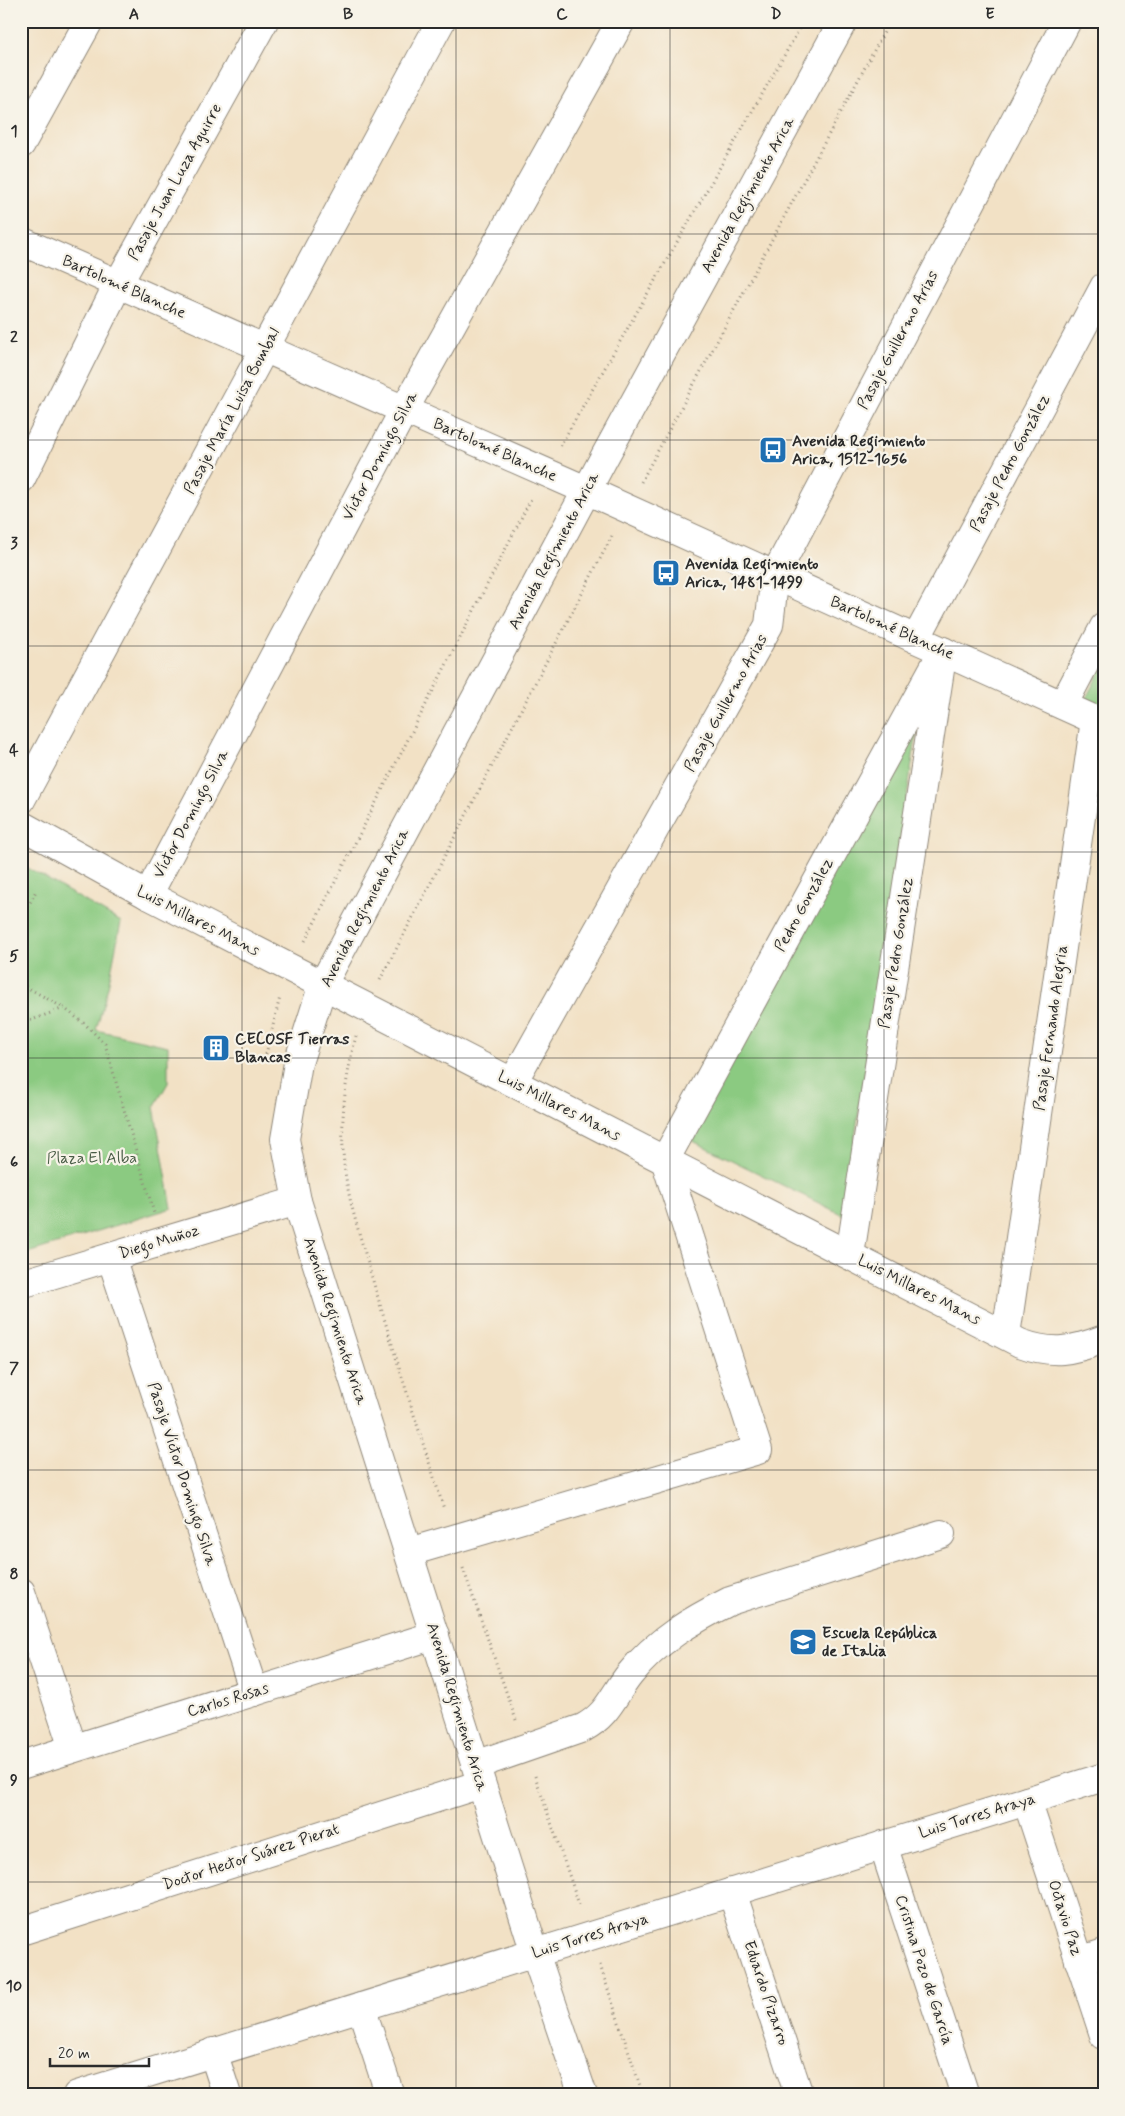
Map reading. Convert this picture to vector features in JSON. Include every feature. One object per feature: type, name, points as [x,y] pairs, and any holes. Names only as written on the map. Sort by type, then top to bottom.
[{"type":"street","points":[[21,144],[89,21]]},
{"type":"street","name":"Pasaje Juan Luza Aguirre","points":[[21,479],[118,284],[264,21]]},
{"type":"street","name":"Pasaje María Luisa Bombal","points":[[21,800],[266,349],[441,21]]},
{"type":"street","name":"Víctor Domingo Silva","points":[[148,895],[404,410],[621,21]]},
{"type":"street","name":"Avenida Regimiento Arica","points":[[583,2095],[535,1953],[297,1201],[285,1139],[298,1063],[323,984],[586,490],[843,21]]},
{"type":"street","name":"Pasaje Guillermo Arias","points":[[513,1082],[770,625],[775,575],[1067,21]]},
{"type":"street","name":"Bartolomé Blanche","points":[[21,241],[627,508],[1099,722]]},
{"type":"street","name":"Pasaje Pedro González","points":[[916,639],[1104,287]]},
{"type":"street","points":[[1063,705],[1104,627]]},
{"type":"street","name":"Pasaje Pedro González","points":[[850,1255],[942,651]]},
{"type":"street","name":"Pedro González","points":[[665,1160],[942,651]]},
{"type":"street","name":"Pasaje Fernando Alegria","points":[[1006,1335],[1099,722]]},
{"type":"street","name":"Luis Millares Mans","points":[[21,826],[148,895],[1020,1343],[1034,1349],[1056,1351],[1076,1349],[1104,1339]]},
{"type":"street","points":[[409,1552],[758,1450],[665,1160]]},
{"type":"street","name":"Diego Muñoz","points":[[21,1284],[297,1201]]},
{"type":"street","name":"Pasaje Víctor Domingo Silva","points":[[111,1256],[254,1692]]},
{"type":"street","name":"Doctor Hector Suárez Pierat","points":[[21,1930],[479,1774],[525,1748],[595,1722],[604,1713],[630,1674],[644,1658],[670,1635],[699,1616],[730,1601],[941,1534]]},
{"type":"street","points":[[21,1592],[73,1748]]},
{"type":"street","name":"Carlos Rosas","points":[[21,1765],[435,1635]]},
{"type":"street","name":"Luis Torres Araya","points":[[76,2095],[1104,1777]]},
{"type":"street","name":"Octavio Paz","points":[[1027,1801],[1091,1957],[1104,2035]]},
{"type":"street","name":"Cristina Pozo de García","points":[[884,1845],[965,2095]]},
{"type":"street","name":"Eduardo Pizarro","points":[[732,1892],[800,2095]]},
{"type":"street","points":[[361,2007],[390,2095]]},
{"type":"street","points":[[214,2052],[227,2095]]},
{"type":"path","points":[[643,2095],[454,1540],[386,1326],[349,1196],[344,1164],[342,1131],[345,1091],[356,1037],[366,1007],[627,508],[890,21]]},
{"type":"path","points":[[21,920],[37,889]]},
{"type":"path","points":[[21,984],[64,1008],[86,1025],[105,1044],[162,1241]]},
{"type":"path","points":[[21,1024],[64,1008]]},
{"type":"green space","points":[[1104,663],[1104,708],[1085,700]]},
{"type":"green space","points":[[921,705],[843,1215],[691,1140]]},
{"type":"green space","name":"Plaza El Alba","points":[[21,864],[121,922],[108,987],[96,1030],[168,1046],[168,1083],[154,1107],[172,1208],[21,1255]]},
{"type":"place","name":"Avenida Regimiento Arica, 1512-1656","points":[[773,450]]},
{"type":"place","name":"Avenida Regimiento Arica, 1481-1499","points":[[666,573]]},
{"type":"place","name":"CECOSF Tierras Blancas","points":[[216,1048]]},
{"type":"place","name":"Escuela República de Italia","points":[[803,1642]]}]
